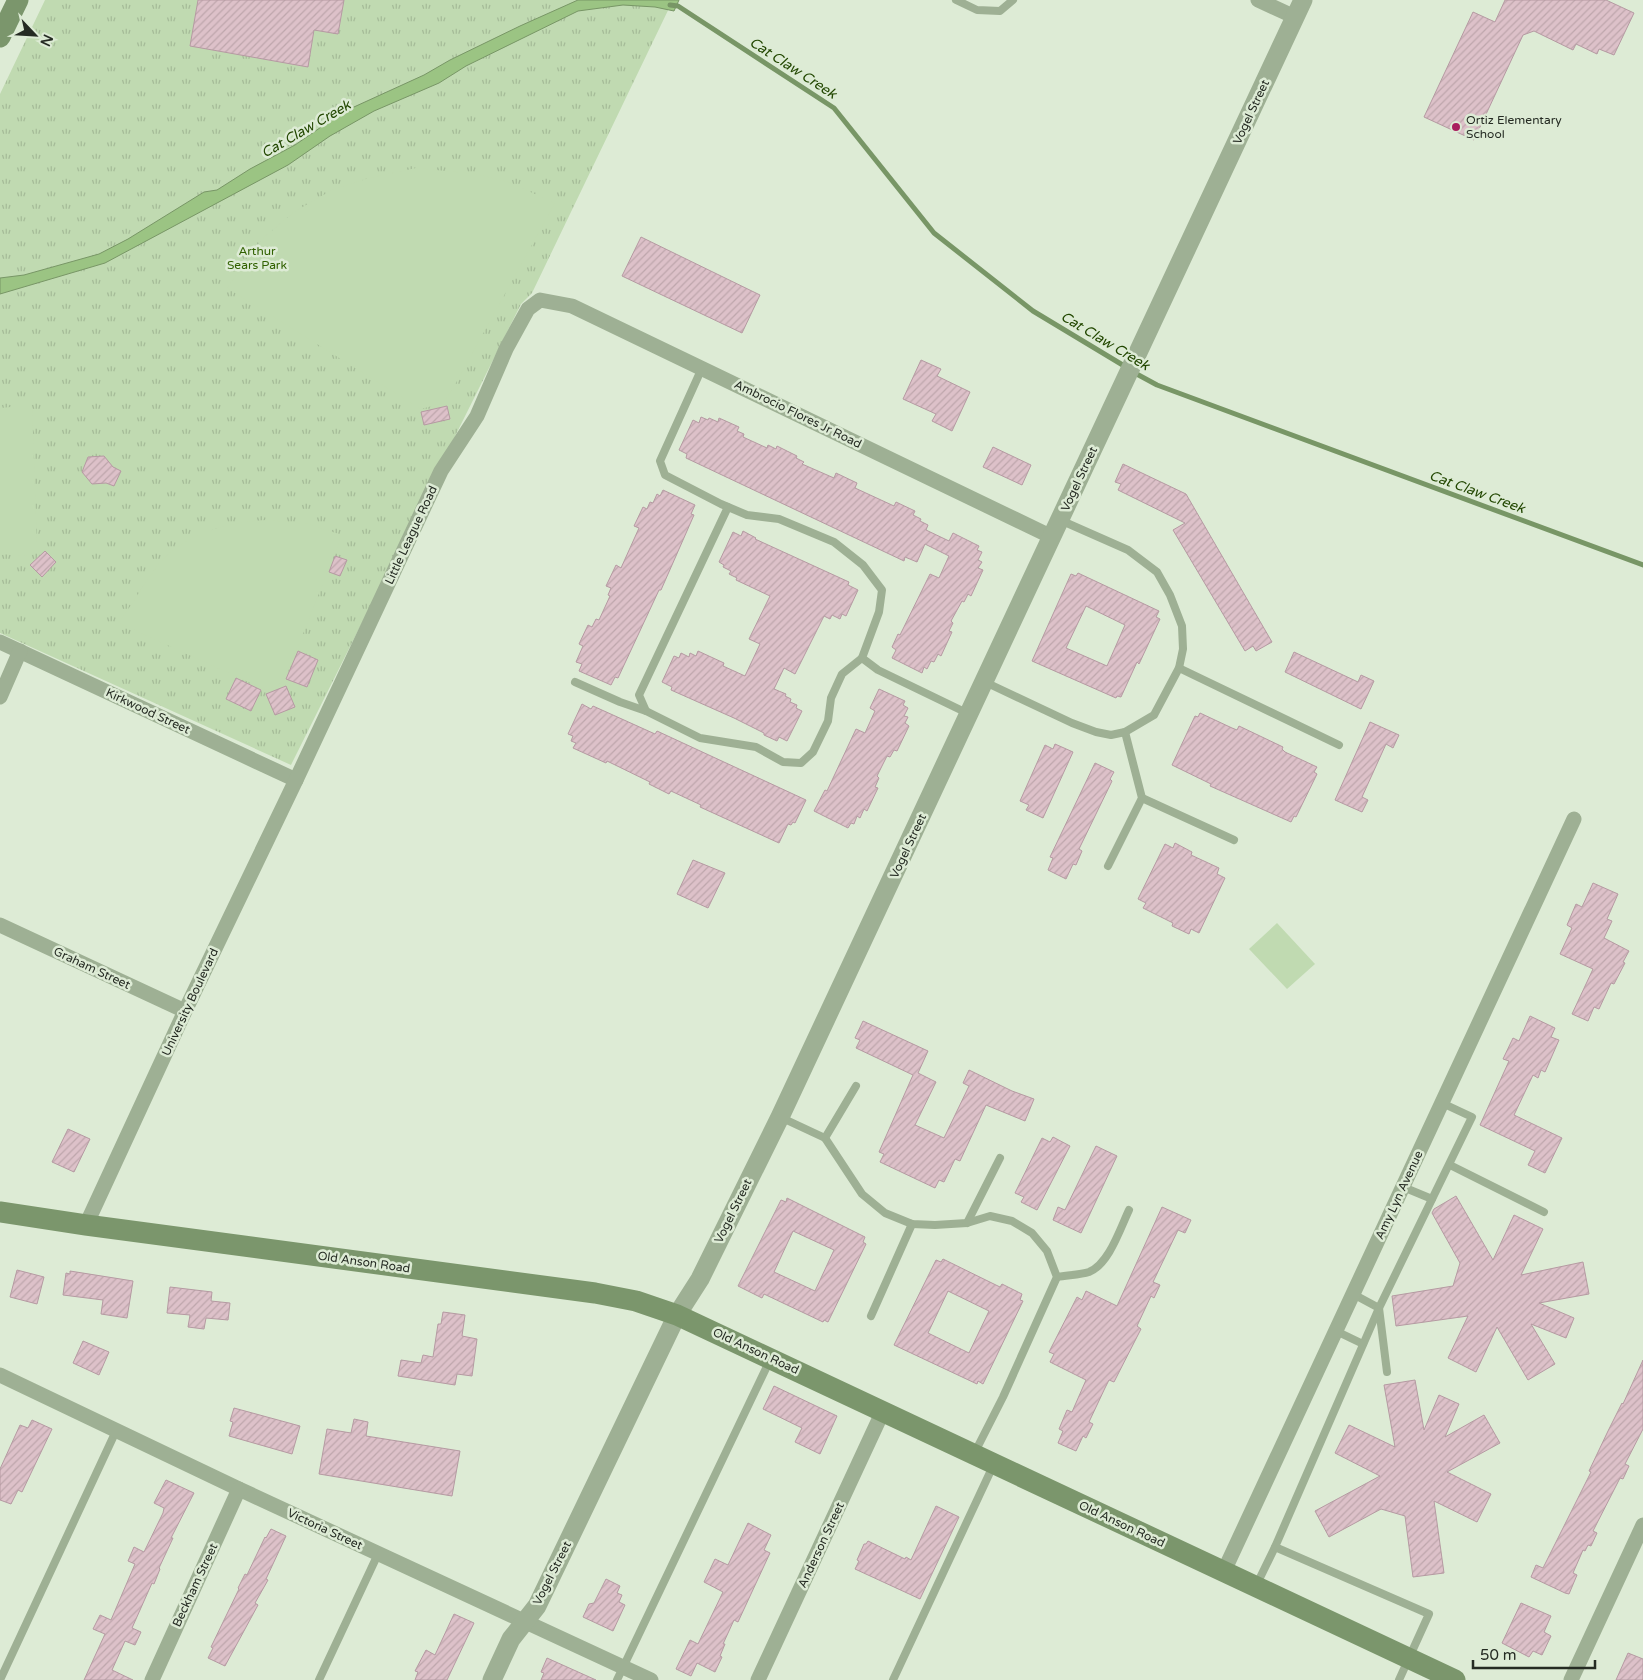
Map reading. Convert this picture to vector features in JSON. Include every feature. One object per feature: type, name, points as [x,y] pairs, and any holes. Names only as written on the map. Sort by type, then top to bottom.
[{"type":"main road","points":[[0,36],[18,0]]},
{"type":"main road","name":"Old Anson Road","points":[[0,1212],[595,1293],[636,1301],[677,1314],[1455,1680]]},
{"type":"street","points":[[1258,0],[1295,17]]},
{"type":"street","name":"Vogel Street","points":[[492,1680],[511,1640],[537,1606],[677,1314],[700,1279],[780,1117],[1303,0]]},
{"type":"street","name":"Ambrocio Flores Jr Road","points":[[540,300],[572,306],[702,368],[1056,528]]},
{"type":"street","name":"Little League Road","points":[[296,780],[441,471],[477,416],[506,349],[528,309],[540,300]]},
{"type":"street","name":"Kirkwood Street","points":[[0,642],[296,780]]},
{"type":"street","points":[[0,697],[20,651]]},
{"type":"street","name":"University Boulevard","points":[[86,1225],[185,1011],[296,780]]},
{"type":"street","name":"Amy Lyn Avenue","points":[[1224,1571],[1574,819]]},
{"type":"street","name":"Graham Street","points":[[0,925],[185,1011]]},
{"type":"street","name":"Victoria Street","points":[[0,1375],[239,1490],[524,1622],[620,1674],[651,1680]]},
{"type":"street","name":"Anderson Street","points":[[758,1680],[883,1411]]},
{"type":"street","name":"Beckham Street","points":[[152,1680],[239,1490]]},
{"type":"street","points":[[1571,1680],[1643,1525]]},
{"type":"lane","points":[[956,0],[976,10],[1000,12],[1013,0]]},
{"type":"lane","points":[[575,682],[646,711],[700,738],[756,747],[783,762],[801,763],[813,752],[828,721],[831,698],[842,674],[862,658],[880,612],[882,590],[863,564],[834,542],[779,520],[747,515],[665,475],[660,461],[702,368]]},
{"type":"lane","points":[[646,711],[639,695],[728,507]]},
{"type":"lane","points":[[985,682],[1096,732],[1111,735],[1125,732],[1154,715],[1178,668],[1184,648],[1182,626],[1170,595],[1157,572],[1128,550],[1056,528]]},
{"type":"lane","points":[[862,658],[878,670],[970,714]]},
{"type":"lane","points":[[1178,668],[1339,745]]},
{"type":"lane","points":[[1108,866],[1142,798],[1125,732]]},
{"type":"lane","points":[[1142,798],[1234,840]]},
{"type":"lane","points":[[825,1138],[856,1086]]},
{"type":"lane","points":[[1256,1586],[1379,1308],[1472,1117],[1442,1103]]},
{"type":"lane","points":[[780,1117],[825,1138],[862,1194],[885,1213],[912,1224],[968,1223],[990,1216],[1012,1221],[1032,1233],[1047,1251],[1057,1277],[1003,1397],[974,1454]]},
{"type":"lane","points":[[968,1223],[1000,1158]]},
{"type":"lane","points":[[1450,1165],[1544,1212]]},
{"type":"lane","points":[[1403,1187],[1432,1199]]},
{"type":"lane","points":[[1057,1277],[1088,1272],[1097,1267],[1106,1258],[1129,1210]]},
{"type":"lane","points":[[871,1316],[912,1224]]},
{"type":"lane","points":[[1353,1294],[1379,1308]]},
{"type":"lane","points":[[1379,1308],[1387,1372]]},
{"type":"lane","points":[[1336,1331],[1363,1344]]},
{"type":"lane","points":[[620,1674],[771,1358]]},
{"type":"lane","points":[[0,1680],[116,1431]]},
{"type":"lane","points":[[893,1680],[994,1464]]},
{"type":"lane","points":[[1274,1547],[1429,1614],[1399,1680]]},
{"type":"lane","points":[[320,1680],[378,1554]]},
{"type":"green space","name":"Arthur Sears Park","points":[[45,0],[673,0],[532,293],[521,304],[291,765],[0,633],[0,94]]},
{"type":"green space","points":[[416,168],[476,174],[508,182],[555,203],[452,390],[443,403],[421,409],[227,288],[262,239],[294,212],[332,190],[369,178]]},
{"type":"green space","points":[[32,407],[37,547],[27,556],[0,554],[0,408]]},
{"type":"green space","points":[[268,520],[308,524],[342,535],[284,682],[266,690],[119,623],[158,565],[180,545],[208,531],[238,523]]},
{"type":"green space","points":[[1277,923],[1315,964],[1287,989],[1249,949]]},
{"type":"shaded area","points":[[578,0],[679,0],[674,11],[655,7],[623,5],[578,11],[466,66],[439,83],[374,111],[330,136],[288,165],[105,263],[0,294],[0,278],[24,275],[99,254],[128,239],[204,192],[217,190],[250,169],[295,145],[343,112]]},
{"type":"building","points":[[198,0],[344,0],[338,34],[314,30],[308,67],[190,46]]},
{"type":"building","points":[[1505,0],[1606,0],[1634,13],[1614,55],[1599,49],[1597,54],[1576,44],[1573,50],[1534,31],[1523,35],[1474,140],[1424,117],[1473,12],[1495,22]]},
{"type":"building","points":[[641,237],[760,295],[742,333],[622,276]]},
{"type":"building","points":[[921,360],[941,369],[937,376],[970,392],[952,431],[932,421],[936,414],[903,399]]},
{"type":"building","points":[[447,406],[450,419],[424,425],[421,412]]},
{"type":"building","points":[[701,417],[718,422],[719,418],[739,427],[737,431],[744,434],[743,437],[767,448],[768,445],[776,449],[777,446],[797,456],[796,458],[804,462],[802,464],[834,478],[836,473],[857,483],[855,488],[894,506],[896,502],[915,511],[913,515],[928,525],[926,530],[949,541],[953,533],[979,546],[977,550],[982,552],[978,560],[982,562],[978,568],[983,570],[971,596],[968,594],[964,602],[962,601],[951,621],[953,623],[949,631],[952,632],[941,656],[938,654],[934,662],[931,661],[927,669],[924,667],[922,673],[892,658],[896,650],[892,647],[898,634],[900,635],[930,574],[939,578],[949,556],[925,544],[917,562],[905,557],[904,561],[686,458],[687,454],[679,450],[693,420],[699,423]]},
{"type":"building","points":[[993,447],[1031,465],[1022,485],[983,467]]},
{"type":"building","points":[[104,456],[113,467],[121,471],[114,486],[106,483],[92,484],[82,472],[88,457]]},
{"type":"building","points":[[1123,464],[1186,494],[1272,642],[1256,651],[1253,646],[1245,651],[1173,530],[1185,523],[1118,490],[1121,484],[1115,482]]},
{"type":"building","points":[[663,490],[695,505],[691,514],[694,515],[661,590],[659,590],[618,678],[615,677],[611,685],[579,671],[582,664],[576,662],[583,646],[579,644],[588,625],[592,627],[596,619],[599,620],[610,596],[608,595],[611,588],[606,586],[616,565],[621,568],[639,528],[634,526],[643,507],[647,509],[650,502],[653,503],[657,494],[660,496]]},
{"type":"building","points":[[743,531],[755,539],[849,582],[848,585],[858,590],[846,616],[842,614],[840,619],[832,615],[830,619],[824,616],[795,674],[784,668],[774,689],[786,694],[785,696],[791,699],[790,702],[797,705],[796,708],[802,711],[787,741],[779,737],[777,741],[764,735],[764,733],[734,718],[671,690],[672,687],[662,682],[674,656],[679,658],[681,653],[689,657],[690,653],[696,656],[698,651],[724,663],[723,666],[745,676],[760,644],[749,639],[770,596],[736,580],[737,578],[729,574],[731,571],[723,567],[724,565],[719,562],[733,532],[741,536]]},
{"type":"building","points":[[45,551],[56,562],[42,577],[30,565]]},
{"type":"building","points":[[335,556],[347,560],[340,576],[329,572]]},
{"type":"building","points":[[1078,573],[1159,611],[1156,617],[1160,619],[1121,697],[1117,696],[1116,698],[1032,661],[1071,574],[1076,576]],"holes":[[[1086,606],[1125,625],[1107,666],[1066,648]]]},
{"type":"building","points":[[298,651],[318,660],[307,687],[286,679]]},
{"type":"building","points":[[1294,652],[1358,682],[1361,675],[1374,681],[1361,709],[1285,672]]},
{"type":"building","points":[[236,678],[261,690],[251,711],[226,699]]},
{"type":"building","points":[[286,686],[295,707],[275,715],[266,694]]},
{"type":"building","points":[[879,689],[905,701],[903,705],[908,708],[904,716],[908,717],[905,723],[909,726],[897,751],[894,750],[890,757],[887,756],[877,776],[879,778],[875,787],[878,788],[867,811],[864,809],[860,818],[857,816],[854,824],[851,823],[848,828],[814,811],[825,790],[827,791],[856,729],[865,733],[875,711],[870,708]]},
{"type":"building","points":[[582,704],[591,709],[593,706],[655,734],[657,731],[806,800],[795,823],[788,824],[779,843],[700,807],[701,805],[671,791],[669,794],[649,784],[650,782],[607,761],[606,763],[573,748],[576,743],[571,741],[573,736],[568,734]]},
{"type":"building","points":[[1200,713],[1237,730],[1239,726],[1283,747],[1282,749],[1285,752],[1317,767],[1314,772],[1317,774],[1296,817],[1294,816],[1291,822],[1210,786],[1211,784],[1172,765],[1195,716],[1198,717]]},
{"type":"building","points":[[1370,722],[1399,735],[1393,748],[1386,744],[1362,797],[1368,800],[1362,812],[1335,800]]},
{"type":"building","points":[[1055,744],[1073,752],[1043,818],[1026,810],[1029,805],[1020,801],[1045,745],[1053,749]]},
{"type":"building","points":[[1095,763],[1114,772],[1110,779],[1112,781],[1079,849],[1082,851],[1076,865],[1073,864],[1066,879],[1048,870],[1053,858],[1050,857]]},
{"type":"building","points":[[1175,843],[1192,852],[1191,855],[1219,868],[1217,874],[1225,878],[1199,933],[1191,929],[1189,934],[1172,926],[1173,923],[1143,908],[1146,903],[1138,899],[1165,844],[1173,848]]},
{"type":"building","points":[[693,860],[725,873],[708,908],[677,894]]},
{"type":"building","points":[[1593,883],[1618,894],[1607,919],[1612,921],[1604,938],[1629,951],[1614,984],[1611,983],[1599,1009],[1594,1007],[1588,1021],[1572,1014],[1593,969],[1560,954],[1572,928],[1567,925],[1576,904],[1582,907]]},
{"type":"building","points":[[1530,1016],[1555,1028],[1551,1037],[1559,1040],[1545,1072],[1541,1070],[1538,1078],[1533,1075],[1514,1115],[1562,1138],[1545,1173],[1528,1165],[1535,1151],[1480,1125],[1509,1061],[1503,1059],[1513,1038],[1519,1041]]},
{"type":"building","points":[[863,1021],[928,1051],[918,1073],[936,1082],[915,1125],[944,1138],[969,1086],[963,1083],[969,1070],[1012,1091],[1034,1099],[1025,1121],[986,1105],[960,1161],[955,1159],[944,1182],[939,1180],[935,1188],[880,1162],[884,1154],[879,1152],[913,1075],[856,1048],[860,1040],[855,1038]]},
{"type":"building","points":[[68,1129],[90,1139],[74,1172],[52,1162]]},
{"type":"building","points":[[1053,1137],[1070,1146],[1037,1210],[1021,1202],[1024,1197],[1015,1193],[1042,1138],[1050,1142]]},
{"type":"building","points":[[1096,1146],[1117,1156],[1081,1233],[1053,1220],[1058,1207],[1065,1210]]},
{"type":"building","points":[[1456,1196],[1493,1260],[1514,1215],[1543,1229],[1521,1275],[1583,1262],[1589,1294],[1539,1303],[1574,1318],[1566,1338],[1531,1324],[1555,1364],[1528,1380],[1497,1327],[1476,1372],[1448,1358],[1468,1316],[1396,1326],[1392,1296],[1453,1286],[1460,1263],[1432,1213],[1434,1209]]},
{"type":"building","points":[[787,1198],[865,1237],[863,1242],[866,1244],[828,1322],[824,1320],[823,1322],[764,1294],[762,1298],[738,1286],[781,1200],[786,1202]],"holes":[[[793,1231],[834,1250],[815,1291],[774,1272]]]},
{"type":"building","points":[[1162,1207],[1191,1220],[1185,1233],[1178,1230],[1153,1282],[1160,1285],[1154,1298],[1151,1296],[1137,1326],[1141,1329],[1114,1382],[1109,1380],[1089,1422],[1093,1424],[1086,1438],[1083,1436],[1076,1451],[1058,1443],[1063,1431],[1059,1429],[1067,1410],[1072,1412],[1086,1380],[1050,1362],[1054,1354],[1049,1352],[1077,1297],[1082,1300],[1086,1291],[1117,1306]]},
{"type":"building","points":[[943,1259],[1000,1287],[1002,1284],[1022,1294],[1020,1300],[1023,1301],[983,1384],[978,1381],[977,1384],[894,1345],[936,1260],[941,1262]],"holes":[[[948,1291],[989,1311],[969,1353],[928,1333]]]},
{"type":"building","points":[[17,1270],[44,1277],[37,1304],[10,1297]]},
{"type":"building","points":[[70,1271],[133,1281],[127,1318],[101,1314],[103,1300],[63,1295],[66,1273],[70,1274]]},
{"type":"building","points":[[170,1287],[212,1292],[211,1301],[230,1303],[228,1320],[206,1318],[204,1329],[188,1327],[190,1315],[167,1313]]},
{"type":"building","points":[[443,1312],[465,1315],[462,1336],[477,1339],[472,1376],[457,1374],[455,1385],[398,1376],[401,1360],[421,1363],[423,1355],[433,1357],[438,1324],[441,1324]]},
{"type":"building","points":[[83,1341],[109,1352],[99,1375],[73,1363]]},
{"type":"building","points":[[1643,1360],[1643,1429],[1625,1464],[1629,1466],[1623,1479],[1620,1478],[1593,1531],[1597,1533],[1591,1546],[1588,1545],[1585,1551],[1583,1550],[1573,1573],[1577,1575],[1569,1594],[1565,1593],[1531,1577],[1536,1565],[1543,1568],[1591,1472],[1589,1471]]},
{"type":"building","points":[[1415,1380],[1424,1430],[1439,1395],[1459,1404],[1445,1437],[1484,1415],[1500,1443],[1447,1472],[1491,1494],[1477,1522],[1434,1501],[1444,1573],[1413,1577],[1405,1516],[1381,1509],[1329,1537],[1315,1511],[1380,1476],[1335,1453],[1349,1425],[1395,1447],[1384,1385]]},
{"type":"building","points":[[774,1386],[837,1416],[820,1454],[795,1442],[802,1428],[763,1409]]},
{"type":"building","points":[[234,1408],[300,1426],[292,1454],[229,1436],[233,1422],[230,1421]]},
{"type":"building","points":[[354,1419],[368,1422],[366,1436],[460,1451],[452,1496],[319,1474],[327,1429],[351,1433]]},
{"type":"building","points":[[32,1420],[52,1429],[22,1492],[18,1490],[11,1504],[0,1500],[0,1469],[20,1425],[28,1428]]},
{"type":"building","points":[[166,1480],[194,1493],[171,1538],[173,1538],[154,1584],[152,1583],[132,1628],[141,1632],[135,1645],[125,1641],[112,1670],[133,1680],[84,1680],[105,1634],[93,1629],[100,1615],[111,1620],[135,1564],[128,1561],[134,1547],[144,1552],[163,1513],[164,1508],[154,1503]]},
{"type":"building","points":[[936,1506],[959,1517],[920,1599],[855,1569],[864,1544],[868,1541],[905,1559],[906,1557],[911,1560]]},
{"type":"building","points":[[748,1523],[771,1535],[764,1550],[770,1553],[738,1622],[734,1620],[723,1644],[725,1644],[720,1656],[722,1657],[715,1672],[697,1663],[691,1676],[676,1669],[690,1640],[698,1644],[723,1592],[704,1582],[715,1559],[728,1565]]},
{"type":"building","points":[[271,1529],[286,1536],[266,1579],[268,1580],[255,1603],[258,1605],[225,1666],[208,1658],[213,1648],[211,1647],[245,1574],[247,1575],[265,1537]]},
{"type":"building","points":[[606,1579],[620,1586],[617,1593],[622,1595],[619,1602],[625,1605],[613,1631],[583,1617],[589,1604],[594,1603]]},
{"type":"building","points":[[1521,1603],[1551,1616],[1544,1632],[1551,1636],[1542,1655],[1533,1651],[1529,1657],[1502,1643]]},
{"type":"building","points":[[454,1614],[474,1623],[447,1680],[415,1680],[418,1672],[415,1671],[426,1650],[435,1655]]},
{"type":"building","points":[[1628,1653],[1643,1659],[1643,1680],[1616,1680]]},
{"type":"building","points":[[547,1658],[596,1680],[541,1680],[544,1673],[541,1672]]},
{"type":"waterway","name":"Cat Claw Creek","points":[[670,5],[678,6],[834,108],[934,233],[1033,311],[1126,367]]},
{"type":"waterway","name":"Cat Claw Creek","points":[[1133,372],[1157,385],[1643,565]]},
{"type":"place","name":"Ortiz Elementary School","points":[[1456,127]]}]
